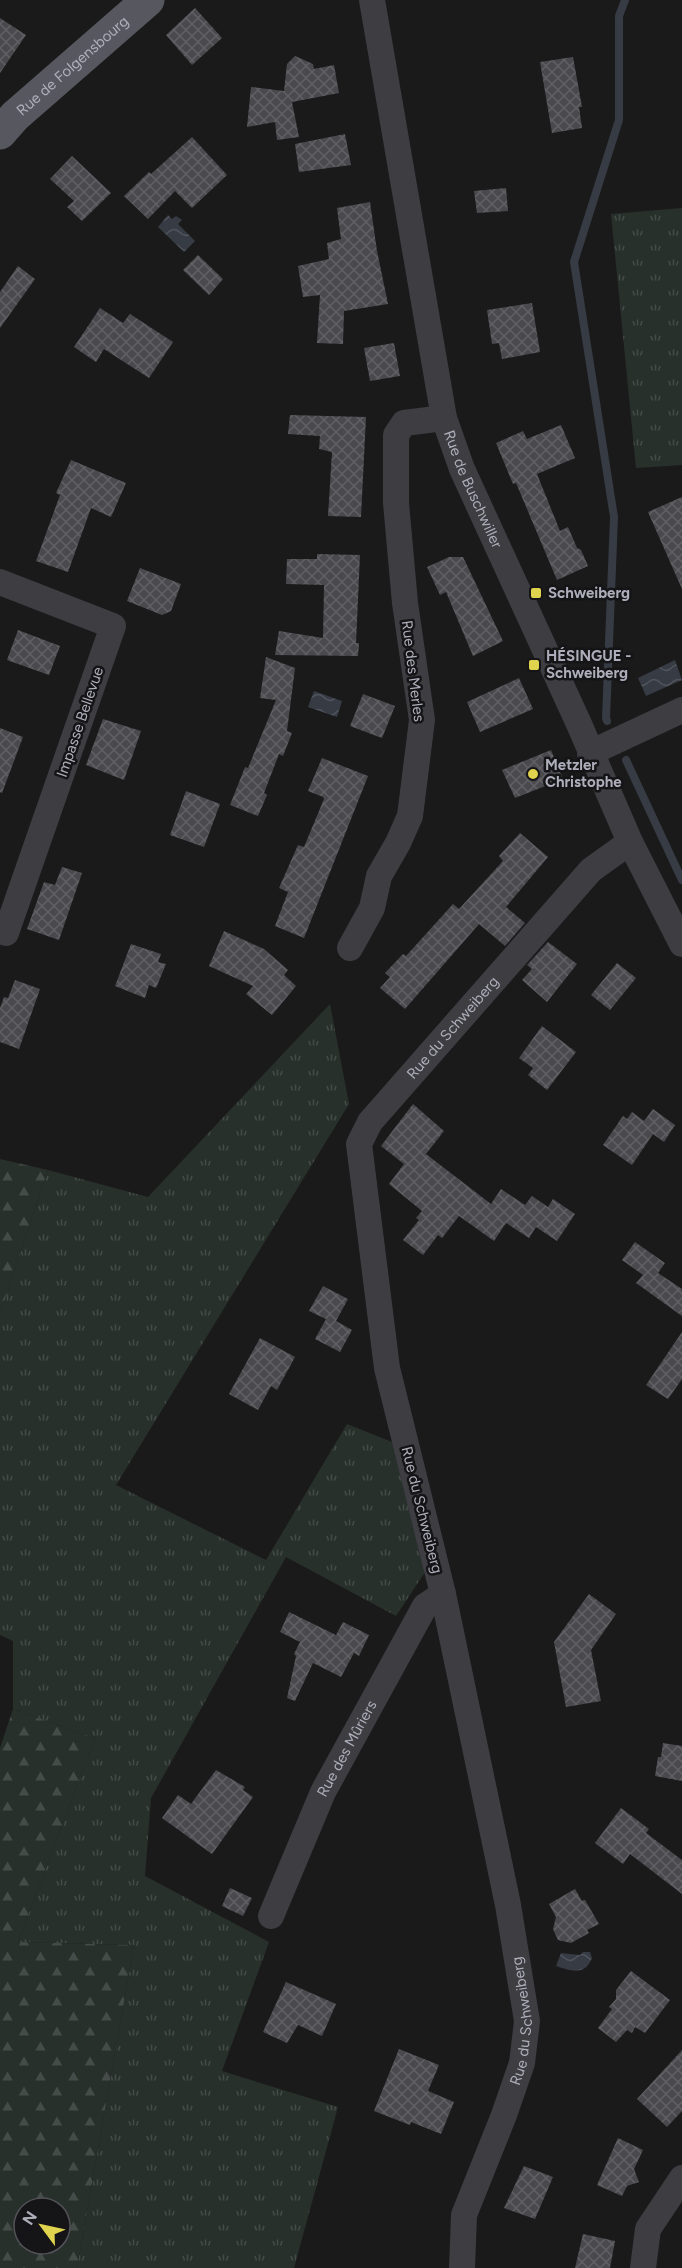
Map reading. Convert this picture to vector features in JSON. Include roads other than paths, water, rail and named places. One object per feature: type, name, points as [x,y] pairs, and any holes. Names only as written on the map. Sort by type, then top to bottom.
[{"type":"main road","name":"Rue de Folgensbourg","points":[[0,133],[15,116],[148,0]]},
{"type":"street","name":"Rue de Buschwiller","points":[[372,0],[444,418],[462,469],[579,724],[630,842],[682,944]]},
{"type":"street","name":"Rue des Merles","points":[[350,948],[372,908],[379,876],[410,816],[422,720],[404,591],[396,503],[396,435],[404,423],[444,418]]},
{"type":"street","name":"Impasse Bellevue","points":[[0,582],[113,626],[6,933]]},
{"type":"street","points":[[590,753],[682,710]]},
{"type":"street","name":"Rue du Schweiberg","points":[[462,2268],[464,2215],[522,2063],[527,2021],[508,1905],[443,1594],[387,1368],[359,1144],[370,1122],[591,870],[630,842]]},
{"type":"street","name":"Rue des Mûriers","points":[[270,1916],[323,1792],[425,1605],[443,1594]]},
{"type":"street","points":[[643,2268],[648,2229],[682,2178]]},
{"type":"water","points":[[168,215],[172,219],[176,216],[182,220],[178,224],[195,241],[184,252],[158,227]]},
{"type":"water","points":[[675,660],[682,680],[646,696],[638,678]]},
{"type":"water","points":[[314,691],[342,701],[337,717],[308,707]]},
{"type":"water","points":[[583,1952],[590,1952],[592,1958],[586,1968],[577,1971],[556,1966],[561,1953],[580,1955]]},
{"type":"waterway","points":[[607,721],[614,517],[574,262],[619,120],[619,16],[625,0]]},
{"type":"waterway","points":[[626,760],[682,880]]},
{"type":"place","name":"Schweiberg","points":[[536,593]]},
{"type":"place","name":"HÉSINGUE - Schweiberg","points":[[534,665]]},
{"type":"place","name":"Metzler Christophe","points":[[533,774]]}]
